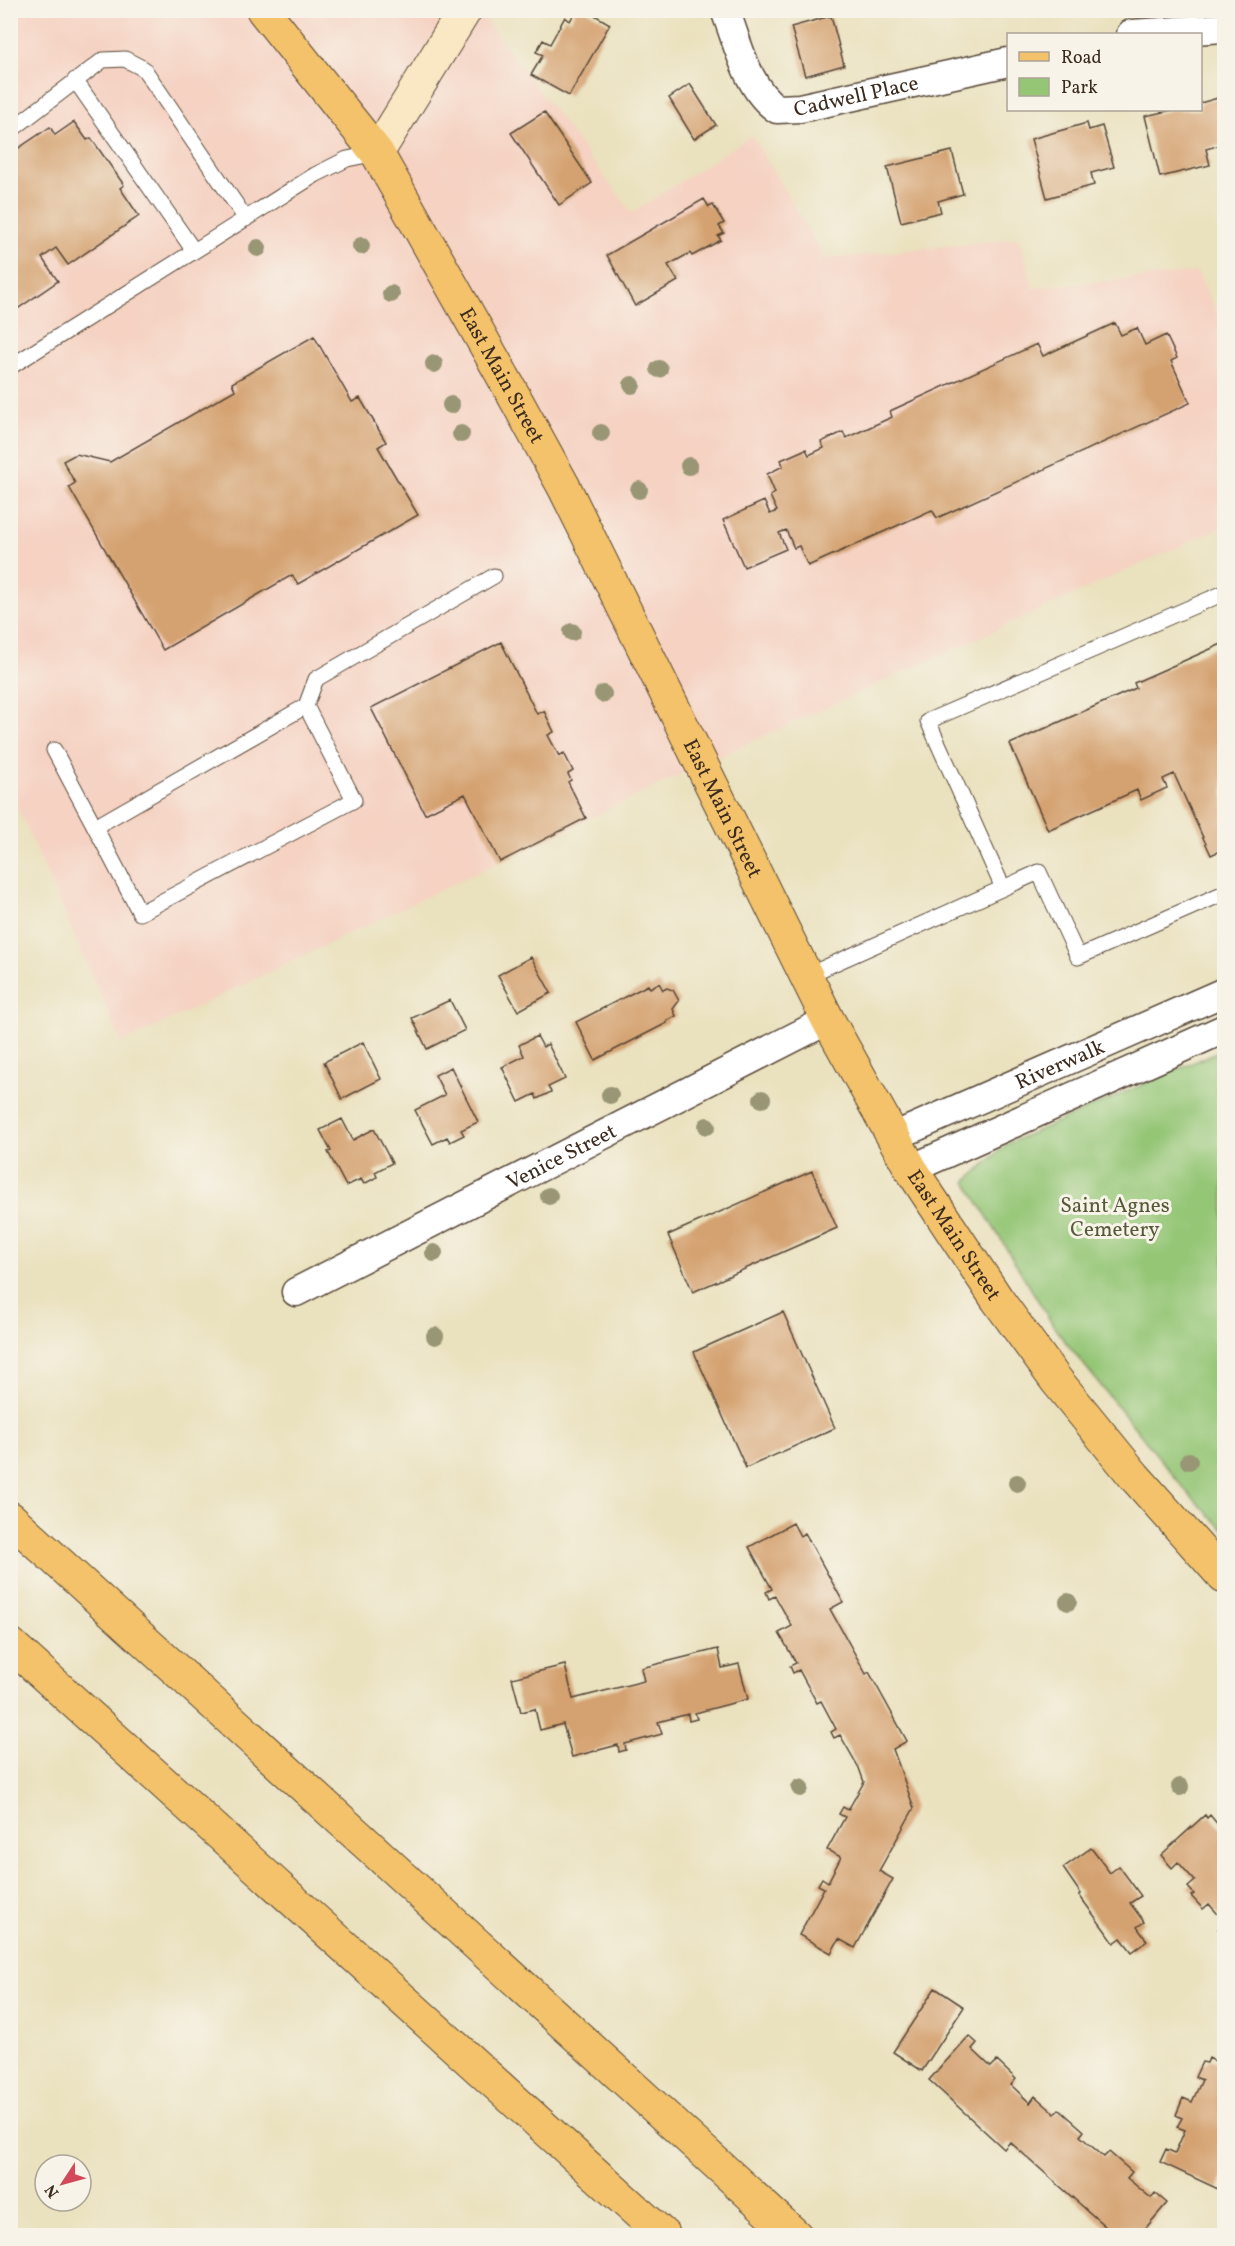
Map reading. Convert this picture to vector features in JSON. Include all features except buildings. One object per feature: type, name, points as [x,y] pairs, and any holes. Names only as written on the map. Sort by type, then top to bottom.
[{"type":"main road","name":"East Main Street","points":[[263,10],[377,153],[559,477],[828,1020],[911,1169],[997,1299],[1056,1380],[1136,1477],[1224,1577]]},
{"type":"main road","points":[[10,1518],[796,2235]]},
{"type":"main road","points":[[10,1644],[664,2235]]},
{"type":"street","points":[[377,153],[465,10]]},
{"type":"street","name":"Cadwell Place","points":[[725,10],[754,84],[761,96],[777,109],[800,108],[1007,62]]},
{"type":"street","points":[[1146,33],[1224,28]]},
{"type":"street","name":"Riverwalk","points":[[893,1137],[1224,992]]},
{"type":"street","name":"Venice Street","points":[[296,1292],[828,1020]]},
{"type":"street","name":"Riverwalk","points":[[911,1169],[1224,1029]]},
{"type":"lane","points":[[10,131],[103,60],[125,59],[144,69],[246,219]]},
{"type":"lane","points":[[75,80],[194,251]]},
{"type":"lane","points":[[10,368],[315,175],[347,159],[377,153]]},
{"type":"lane","points":[[95,827],[306,706],[316,679],[494,576]]},
{"type":"lane","points":[[1003,888],[928,721],[1224,593]]},
{"type":"lane","points":[[54,750],[140,913],[354,800],[306,706]]},
{"type":"lane","points":[[806,976],[1039,872],[1078,957],[1224,893]]},
{"type":"shaded area","points":[[10,11],[479,11],[632,213],[752,135],[826,259],[1020,238],[1033,288],[1197,272],[1224,328],[1224,526],[703,764],[122,1043],[11,793]]},
{"type":"green space","name":"Saint Agnes Cemetery","points":[[1224,1049],[1224,1530],[1186,1491],[1056,1330],[966,1182],[1007,1144]]}]
